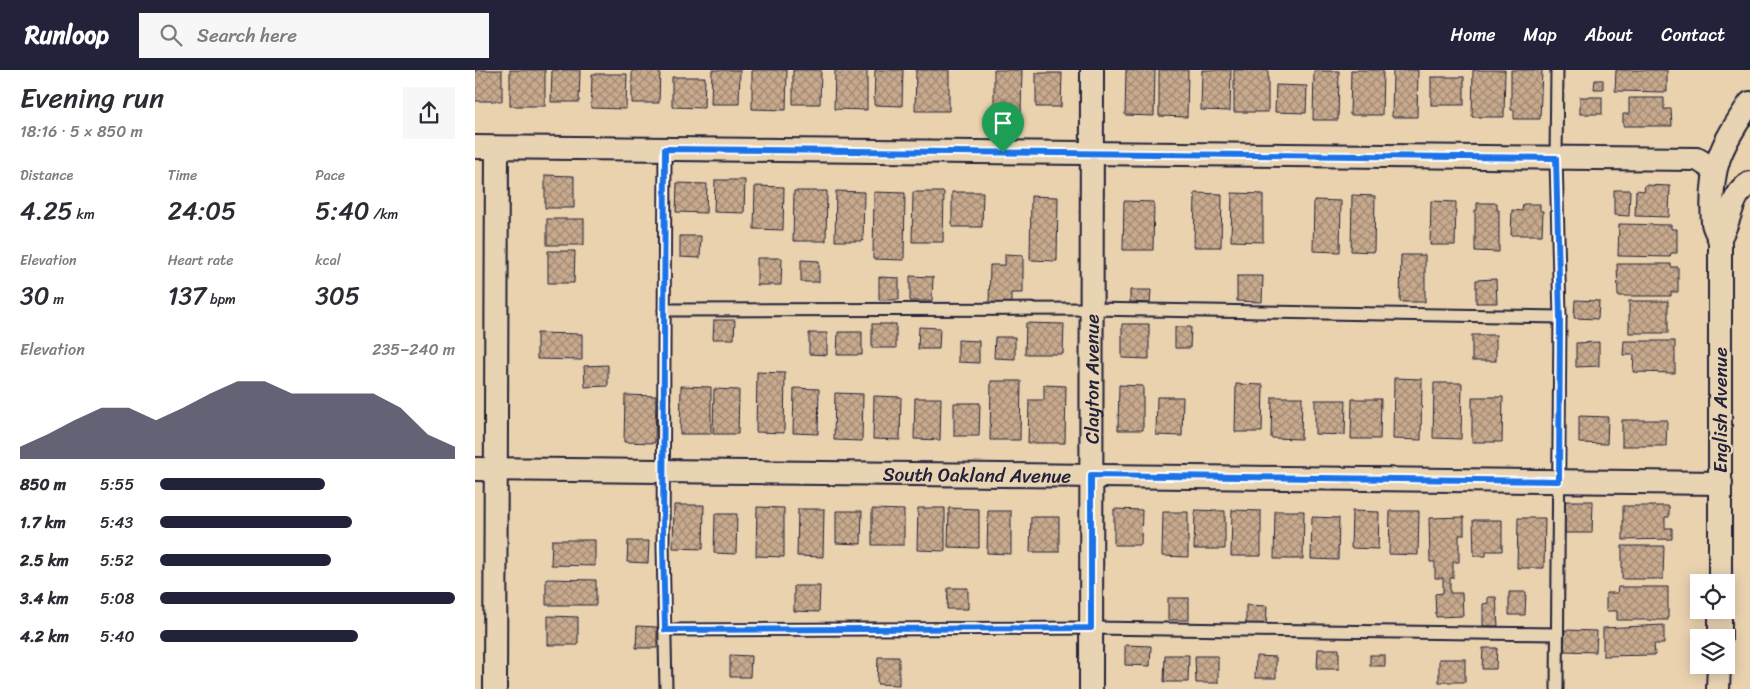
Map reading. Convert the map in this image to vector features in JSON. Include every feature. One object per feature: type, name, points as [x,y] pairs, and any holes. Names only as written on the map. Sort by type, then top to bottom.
[{"type":"street","name":"Clayton Avenue","points":[[1091,689],[1092,70]]},
{"type":"street","name":"English Avenue","points":[[1720,237],[1713,229],[1712,197],[1715,170],[1725,143],[1750,103]]},
{"type":"street","points":[[495,689],[485,470],[486,148],[1697,160],[1715,170]]},
{"type":"street","name":"English Avenue","points":[[1720,574],[1720,237],[1725,229],[1735,200],[1742,188],[1750,182]]},
{"type":"street","name":"South Oakland Avenue","points":[[485,470],[1721,483]]},
{"type":"street","points":[[1718,689],[1719,674]]},
{"type":"lane","points":[[1557,70],[1556,158],[1560,318],[1557,689]]},
{"type":"lane","points":[[665,149],[663,545],[666,689]]},
{"type":"lane","points":[[664,310],[1091,309],[1560,318]]},
{"type":"lane","points":[[665,630],[1091,628],[1557,634]]},
{"type":"building","points":[[475,70],[502,70],[502,101],[475,101]]},
{"type":"building","points":[[510,70],[545,70],[545,106],[510,106]]},
{"type":"building","points":[[552,70],[580,70],[579,102],[551,102]]},
{"type":"building","points":[[632,70],[660,70],[659,103],[632,103]]},
{"type":"building","points":[[712,70],[740,70],[739,104],[711,104]]},
{"type":"building","points":[[752,70],[787,70],[786,110],[752,109]]},
{"type":"building","points":[[793,70],[821,70],[820,104],[793,104]]},
{"type":"building","points":[[835,70],[867,70],[867,110],[834,109]]},
{"type":"building","points":[[875,70],[903,70],[902,106],[874,105]]},
{"type":"building","points":[[916,70],[949,70],[949,111],[915,111]]},
{"type":"building","points":[[994,70],[1022,70],[1021,112],[994,112]]},
{"type":"building","points":[[1126,70],[1155,70],[1154,116],[1125,115]]},
{"type":"building","points":[[1159,70],[1188,70],[1187,117],[1159,116]]},
{"type":"building","points":[[1202,70],[1231,70],[1230,111],[1201,110]]},
{"type":"building","points":[[1234,70],[1268,70],[1268,112],[1234,112]]},
{"type":"building","points":[[1351,70],[1383,70],[1382,115],[1350,115]]},
{"type":"building","points":[[1393,70],[1418,70],[1417,117],[1392,117]]},
{"type":"building","points":[[1473,70],[1505,70],[1504,117],[1472,117]]},
{"type":"building","points":[[1511,70],[1542,70],[1540,119],[1514,119],[1514,110],[1511,110]]},
{"type":"building","points":[[1616,70],[1667,70],[1667,92],[1615,91]]},
{"type":"building","points":[[1314,71],[1339,71],[1338,120],[1313,120]]},
{"type":"building","points":[[1036,73],[1062,73],[1061,107],[1036,107]]},
{"type":"building","points":[[592,74],[627,74],[626,109],[591,108]]},
{"type":"building","points":[[672,77],[705,77],[704,108],[672,107]]},
{"type":"building","points":[[1431,77],[1464,77],[1464,105],[1431,105]]},
{"type":"building","points":[[1595,80],[1603,80],[1603,89],[1594,89]]},
{"type":"building","points":[[1276,85],[1307,86],[1306,113],[1275,112]]},
{"type":"building","points":[[1580,97],[1602,97],[1602,114],[1580,114]]},
{"type":"building","points":[[1629,98],[1664,98],[1664,109],[1671,109],[1672,126],[1623,126],[1623,114],[1629,114]]},
{"type":"building","points":[[545,175],[574,176],[574,208],[545,208]]},
{"type":"building","points":[[715,180],[745,180],[744,213],[714,212]]},
{"type":"building","points":[[677,183],[707,184],[706,213],[676,212]]},
{"type":"building","points":[[1645,185],[1670,186],[1669,217],[1635,216],[1636,190],[1644,191]]},
{"type":"building","points":[[755,186],[784,187],[783,230],[754,229]]},
{"type":"building","points":[[1614,190],[1630,190],[1629,216],[1614,215]]},
{"type":"building","points":[[794,191],[827,191],[826,241],[793,241]]},
{"type":"building","points":[[836,191],[864,192],[863,241],[835,241]]},
{"type":"building","points":[[874,192],[905,193],[904,260],[873,259]]},
{"type":"building","points":[[913,192],[944,192],[943,242],[912,242]]},
{"type":"building","points":[[952,192],[983,192],[982,227],[952,227]]},
{"type":"building","points":[[1195,193],[1222,194],[1221,247],[1194,247]]},
{"type":"building","points":[[1232,193],[1263,194],[1263,242],[1231,241]]},
{"type":"building","points":[[1352,195],[1375,196],[1374,252],[1351,251]]},
{"type":"building","points":[[1031,196],[1058,197],[1057,261],[1030,260]]},
{"type":"building","points":[[1314,200],[1341,201],[1340,252],[1313,251]]},
{"type":"building","points":[[1124,201],[1154,202],[1153,250],[1123,250]]},
{"type":"building","points":[[1431,201],[1456,202],[1455,245],[1430,245]]},
{"type":"building","points":[[1477,203],[1497,203],[1497,210],[1499,210],[1499,252],[1475,251],[1475,210],[1477,210]]},
{"type":"building","points":[[1523,204],[1540,204],[1540,211],[1543,211],[1542,235],[1511,235],[1512,210],[1522,211]]},
{"type":"building","points":[[547,219],[584,219],[584,245],[547,245]]},
{"type":"building","points":[[1619,224],[1671,225],[1671,229],[1677,229],[1677,253],[1671,253],[1670,257],[1618,256]]},
{"type":"building","points":[[680,236],[701,236],[700,258],[680,257]]},
{"type":"building","points":[[548,251],[575,251],[574,283],[548,283]]},
{"type":"building","points":[[1005,254],[1023,255],[1023,293],[1011,293],[1011,306],[989,306],[990,265],[1005,265]]},
{"type":"building","points":[[1401,255],[1425,255],[1425,302],[1400,302]]},
{"type":"building","points":[[757,258],[782,258],[781,285],[757,285]]},
{"type":"building","points":[[801,260],[819,261],[819,282],[801,282]]},
{"type":"building","points":[[1617,264],[1671,264],[1671,267],[1678,267],[1678,292],[1671,292],[1671,296],[1618,296]]},
{"type":"building","points":[[910,276],[933,277],[932,301],[910,301]]},
{"type":"building","points":[[1237,276],[1263,276],[1262,302],[1237,301]]},
{"type":"building","points":[[879,277],[899,278],[899,300],[879,300]]},
{"type":"building","points":[[1496,279],[1497,303],[1476,303],[1476,280]]},
{"type":"building","points":[[1130,290],[1151,290],[1150,303],[1130,302]]},
{"type":"building","points":[[1575,300],[1599,301],[1598,319],[1574,318]]},
{"type":"building","points":[[1629,301],[1668,301],[1668,333],[1629,333]]},
{"type":"building","points":[[714,320],[735,320],[734,339],[713,339]]},
{"type":"building","points":[[1026,323],[1064,324],[1063,354],[1025,354]]},
{"type":"building","points":[[872,324],[896,324],[896,348],[872,348]]},
{"type":"building","points":[[1122,324],[1149,324],[1149,359],[1122,358]]},
{"type":"building","points":[[919,327],[940,328],[939,349],[918,349]]},
{"type":"building","points":[[1175,327],[1191,327],[1190,348],[1175,348]]},
{"type":"building","points":[[838,332],[862,332],[862,355],[837,355]]},
{"type":"building","points":[[537,333],[582,334],[582,360],[537,359]]},
{"type":"building","points":[[809,333],[827,333],[827,355],[809,354]]},
{"type":"building","points":[[1472,335],[1496,335],[1496,361],[1472,361]]},
{"type":"building","points":[[995,337],[1015,337],[1015,359],[994,358]]},
{"type":"building","points":[[958,340],[979,341],[979,363],[958,362]]},
{"type":"building","points":[[1624,341],[1675,341],[1675,373],[1633,372],[1634,355],[1623,355]]},
{"type":"building","points":[[1599,342],[1599,366],[1576,367],[1576,343]]},
{"type":"building","points":[[608,365],[608,386],[585,387],[584,366]]},
{"type":"building","points":[[757,372],[785,373],[784,433],[756,432]]},
{"type":"building","points":[[1394,378],[1422,379],[1421,440],[1393,439]]},
{"type":"building","points":[[991,381],[1021,381],[1020,440],[990,440]]},
{"type":"building","points":[[1434,383],[1462,383],[1461,439],[1433,438]]},
{"type":"building","points":[[1236,384],[1263,385],[1262,432],[1235,432]]},
{"type":"building","points":[[1044,385],[1066,386],[1065,443],[1028,443],[1029,400],[1044,400]]},
{"type":"building","points":[[1119,385],[1143,386],[1143,430],[1118,430]]},
{"type":"building","points":[[681,386],[711,387],[711,434],[680,434]]},
{"type":"building","points":[[794,388],[819,389],[818,434],[793,433]]},
{"type":"building","points":[[714,389],[739,390],[738,434],[713,434]]},
{"type":"building","points":[[835,393],[863,394],[862,441],[834,440]]},
{"type":"building","points":[[625,395],[656,396],[655,443],[624,442]]},
{"type":"building","points":[[874,396],[901,397],[900,440],[873,439]]},
{"type":"building","points":[[1157,397],[1183,397],[1182,436],[1156,435]]},
{"type":"building","points":[[1272,397],[1302,397],[1301,439],[1271,438]]},
{"type":"building","points":[[1472,397],[1503,397],[1502,442],[1472,442]]},
{"type":"building","points":[[915,398],[941,398],[940,440],[914,439]]},
{"type":"building","points":[[1352,399],[1381,399],[1380,439],[1351,439]]},
{"type":"building","points":[[1315,400],[1346,400],[1345,435],[1315,434]]},
{"type":"building","points":[[954,403],[980,403],[979,436],[954,436]]},
{"type":"building","points":[[1579,416],[1608,417],[1607,444],[1579,443]]},
{"type":"building","points":[[1622,420],[1667,420],[1666,446],[1622,446]]},
{"type":"building","points":[[1562,501],[1593,501],[1592,533],[1562,533]]},
{"type":"building","points":[[674,505],[704,505],[703,549],[673,548]]},
{"type":"building","points":[[1623,506],[1669,506],[1669,517],[1665,517],[1665,528],[1672,528],[1672,539],[1623,540]]},
{"type":"building","points":[[757,507],[784,508],[784,557],[756,556]]},
{"type":"building","points":[[918,508],[945,508],[945,551],[917,550]]},
{"type":"building","points":[[949,508],[979,509],[979,548],[948,547]]},
{"type":"building","points":[[798,509],[824,509],[823,557],[797,556]]},
{"type":"building","points":[[872,509],[904,510],[904,545],[872,545]]},
{"type":"building","points":[[1114,509],[1142,510],[1141,545],[1114,545]]},
{"type":"building","points":[[1195,510],[1225,511],[1225,549],[1194,549]]},
{"type":"building","points":[[1232,510],[1261,511],[1261,556],[1231,556]]},
{"type":"building","points":[[836,511],[862,511],[861,544],[836,543]]},
{"type":"building","points":[[988,511],[1011,511],[1011,554],[987,553]]},
{"type":"building","points":[[1275,511],[1304,511],[1303,559],[1274,559]]},
{"type":"building","points":[[1352,511],[1379,512],[1378,549],[1351,548]]},
{"type":"building","points":[[1390,511],[1419,511],[1418,555],[1389,554]]},
{"type":"building","points":[[1163,512],[1188,512],[1188,557],[1162,556]]},
{"type":"building","points":[[715,514],[737,514],[736,554],[714,553]]},
{"type":"building","points":[[1031,517],[1059,517],[1059,552],[1030,552]]},
{"type":"building","points":[[1312,517],[1339,518],[1338,560],[1311,559]]},
{"type":"building","points":[[1464,517],[1464,535],[1459,535],[1459,562],[1453,562],[1453,578],[1450,578],[1450,593],[1462,593],[1463,616],[1436,617],[1435,594],[1443,593],[1443,578],[1435,578],[1435,562],[1430,562],[1429,518]]},
{"type":"building","points":[[1518,518],[1545,518],[1544,568],[1517,568]]},
{"type":"building","points":[[1473,520],[1502,520],[1502,551],[1486,551],[1486,556],[1474,556]]},
{"type":"building","points":[[552,540],[595,540],[595,566],[551,565]]},
{"type":"building","points":[[628,541],[649,541],[648,563],[627,562]]},
{"type":"building","points":[[1622,546],[1664,546],[1663,579],[1622,579]]},
{"type":"building","points":[[546,579],[596,580],[596,605],[546,605]]},
{"type":"building","points":[[794,586],[820,586],[819,612],[794,611]]},
{"type":"building","points":[[1618,587],[1668,587],[1668,620],[1617,620],[1617,611],[1606,611],[1606,593],[1617,593]]},
{"type":"building","points":[[948,588],[968,588],[968,609],[947,609]]},
{"type":"building","points":[[1509,592],[1526,592],[1525,615],[1509,615]]},
{"type":"building","points":[[1488,597],[1496,597],[1498,626],[1483,626],[1483,604],[1488,603]]},
{"type":"building","points":[[1168,598],[1189,598],[1189,620],[1168,620]]},
{"type":"building","points":[[1246,605],[1267,606],[1266,627],[1246,627]]},
{"type":"building","points":[[548,616],[578,617],[578,645],[548,645]]},
{"type":"building","points":[[1664,625],[1664,644],[1654,644],[1655,655],[1603,656],[1603,628]]},
{"type":"building","points":[[637,626],[657,627],[657,648],[636,648]]},
{"type":"building","points":[[1565,630],[1597,631],[1596,652],[1564,651]]},
{"type":"building","points":[[1125,645],[1151,646],[1150,666],[1125,665]]},
{"type":"building","points":[[1483,648],[1497,648],[1496,669],[1482,669]]},
{"type":"building","points":[[1318,649],[1339,649],[1339,669],[1317,669]]},
{"type":"building","points":[[730,655],[751,656],[750,677],[730,677]]},
{"type":"building","points":[[1165,655],[1189,655],[1188,682],[1164,682]]},
{"type":"building","points":[[1370,655],[1385,655],[1385,666],[1370,666]]},
{"type":"building","points":[[1195,656],[1218,656],[1218,683],[1196,683]]},
{"type":"building","points":[[1256,656],[1276,657],[1276,678],[1255,678]]},
{"type":"building","points":[[878,657],[899,657],[899,685],[877,684]]},
{"type":"building","points":[[1439,659],[1465,659],[1465,682],[1439,682]]},
{"type":"route","points":[[665,149],[1003,153],[1556,158],[1560,318],[1559,481],[1091,475],[1091,628],[665,630],[663,545],[665,149]]}]
